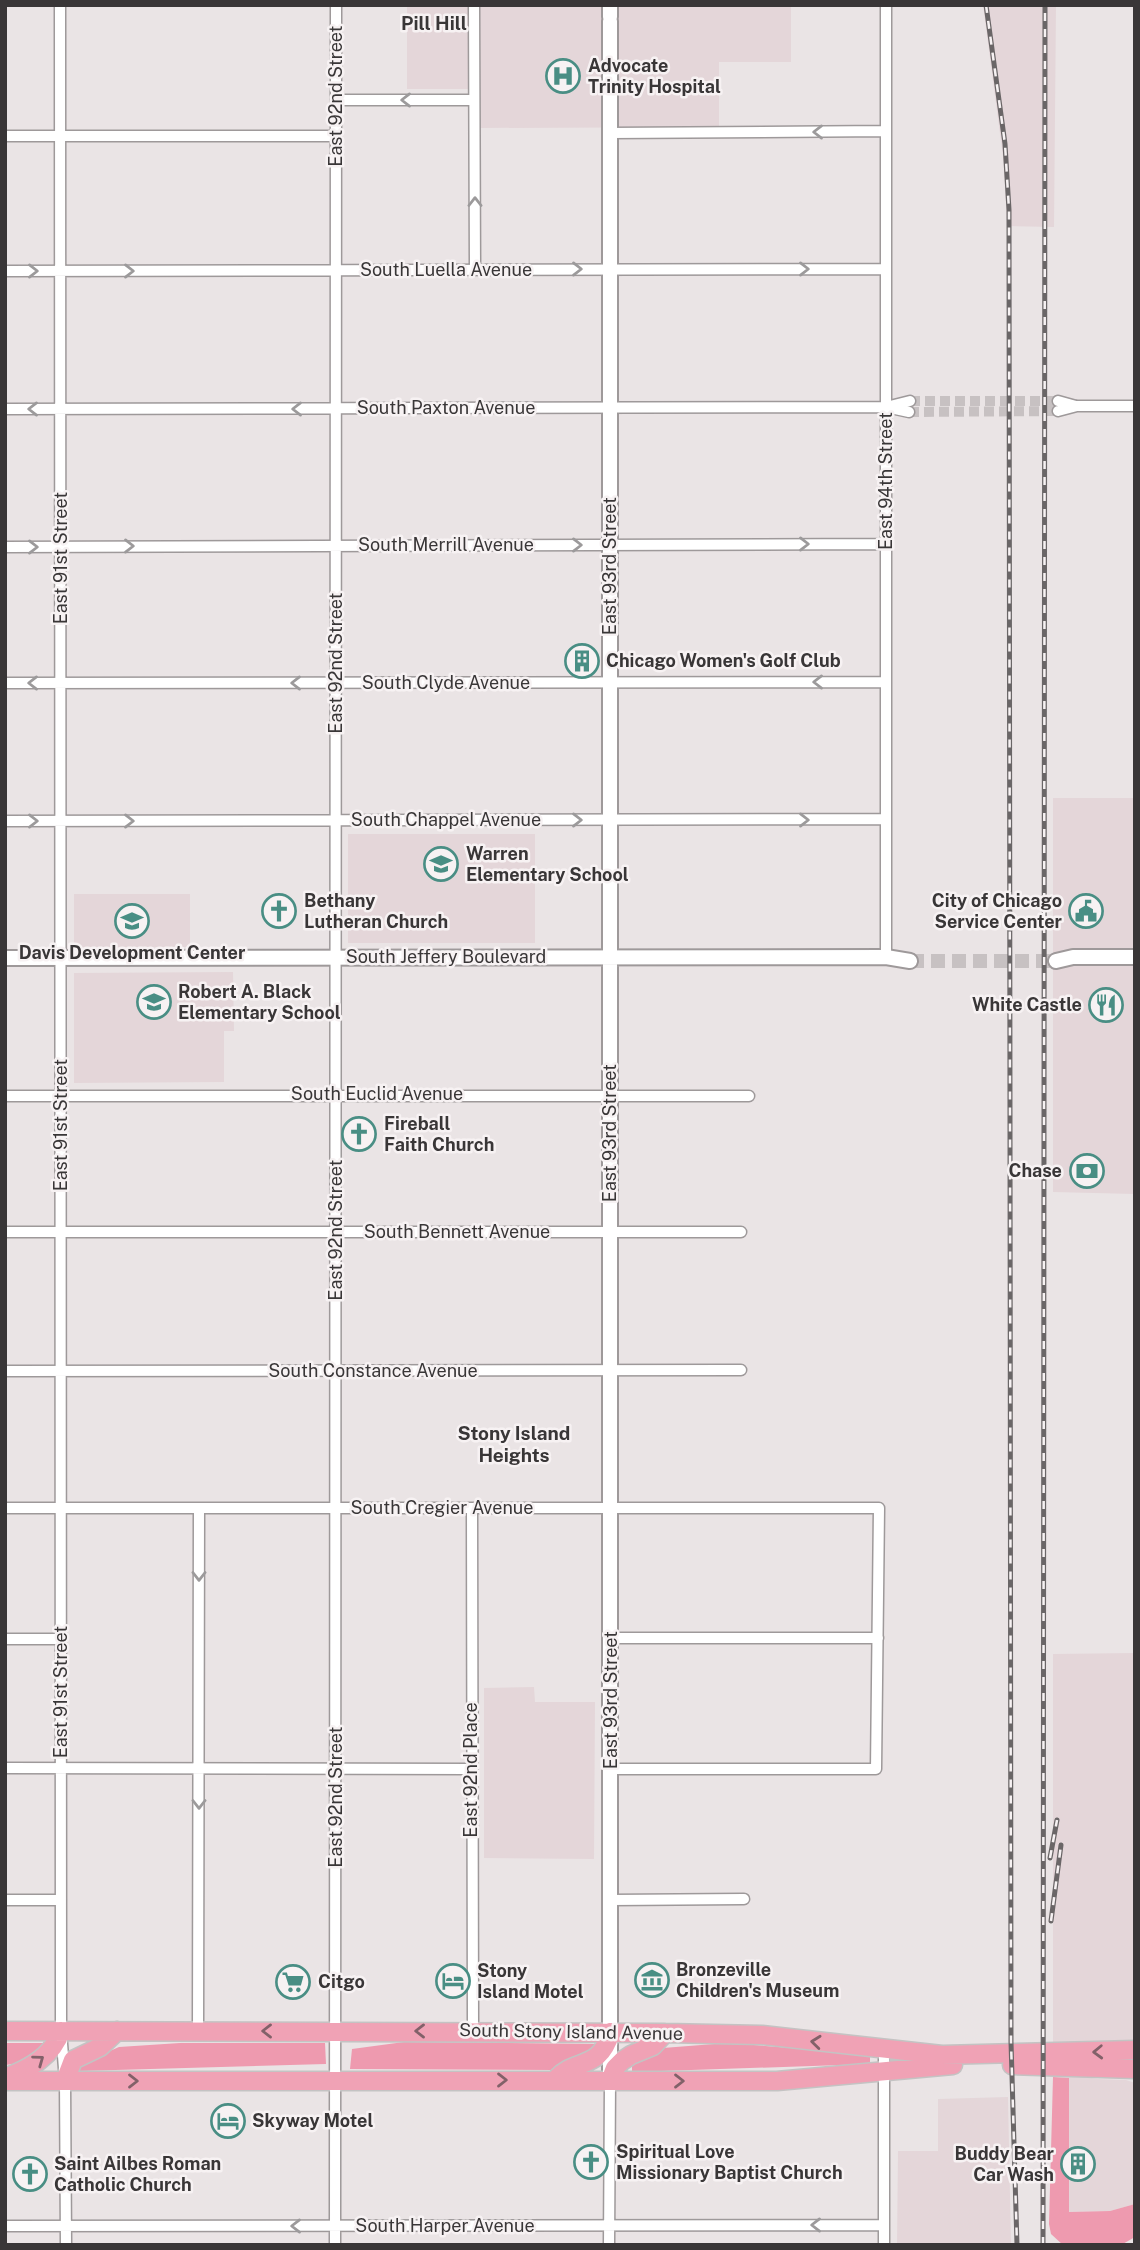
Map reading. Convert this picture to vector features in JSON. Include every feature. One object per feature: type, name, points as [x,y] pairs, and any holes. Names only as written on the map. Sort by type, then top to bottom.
[{"type":"highway","name":"South Stony Island Avenue","points":[[5,2031],[611,2032],[762,2035],[942,2055],[1135,2050]]},
{"type":"highway","points":[[5,2080],[44,2057],[61,2031]]},
{"type":"highway","points":[[65,2081],[73,2060],[100,2047],[117,2031]]},
{"type":"highway","points":[[555,2080],[564,2071],[583,2066],[600,2054],[611,2032]]},
{"type":"highway","points":[[610,2081],[615,2068],[622,2061],[653,2046],[665,2033]]},
{"type":"highway","points":[[5,2080],[777,2081],[884,2073],[938,2065],[1135,2069]]},
{"type":"street","name":"East 91st Street","points":[[60,5],[61,2031],[65,2081],[66,2245]]},
{"type":"street","name":"East 92nd Street","points":[[335,2245],[336,5]]},
{"type":"street","points":[[474,5],[475,270]]},
{"type":"street","name":"East 94th Street","points":[[886,5],[886,957]]},
{"type":"street","name":"East 93rd Street","points":[[609,2245],[610,14]]},
{"type":"street","points":[[336,100],[474,100]]},
{"type":"street","points":[[610,133],[886,131]]},
{"type":"street","points":[[5,135],[336,136]]},
{"type":"street","name":"South Luella Avenue","points":[[5,271],[886,269]]},
{"type":"street","points":[[1058,406],[1135,406]]},
{"type":"street","name":"South Paxton Avenue","points":[[5,409],[910,407]]},
{"type":"street","name":"South Merrill Avenue","points":[[5,547],[886,544]]},
{"type":"street","name":"South Clyde Avenue","points":[[5,683],[886,682]]},
{"type":"street","name":"South Chappel Avenue","points":[[5,821],[886,820]]},
{"type":"street","name":"South Jeffery Boulevard","points":[[5,958],[910,957]]},
{"type":"street","points":[[1056,957],[1135,957]]},
{"type":"street","name":"South Euclid Avenue","points":[[5,1096],[749,1096]]},
{"type":"street","name":"South Bennett Avenue","points":[[5,1233],[741,1232]]},
{"type":"street","name":"South Constance Avenue","points":[[5,1371],[741,1370]]},
{"type":"street","name":"South Cregier Avenue","points":[[5,1508],[879,1508],[878,1638]]},
{"type":"street","points":[[198,2031],[200,1508]]},
{"type":"street","name":"East 92nd Place","points":[[472,1508],[472,2031]]},
{"type":"street","points":[[611,1639],[878,1638],[876,1769],[611,1769]]},
{"type":"street","points":[[5,1639],[61,1639]]},
{"type":"street","points":[[5,1768],[471,1769]]},
{"type":"street","points":[[611,1900],[744,1899]]},
{"type":"street","points":[[5,1900],[61,1900]]},
{"type":"street","points":[[884,2049],[884,2245]]},
{"type":"street","name":"South Harper Avenue","points":[[5,2226],[884,2225]]},
{"type":"shaded area","name":"Advocate Trinity Hospital","points":[[407,5],[791,5],[791,62],[719,62],[719,127],[480,128],[479,89],[407,89]]},
{"type":"shaded area","points":[[983,5],[1056,5],[1054,227],[1007,226],[1004,164]]},
{"type":"shaded area","points":[[1053,798],[1135,798],[1135,1194],[1053,1192]]},
{"type":"shaded area","name":"Warren Elementary School","points":[[348,834],[535,834],[535,943],[348,943]]},
{"type":"shaded area","name":"Davis Development Center","points":[[74,894],[190,894],[190,947],[74,948]]},
{"type":"shaded area","name":"Robert A. Black Elementary School","points":[[233,972],[234,1031],[224,1031],[224,1082],[74,1083],[74,973]]},
{"type":"shaded area","points":[[1135,1653],[1135,2042],[1053,2046],[1053,1654]]},
{"type":"shaded area","points":[[534,1687],[535,1702],[595,1702],[594,1859],[484,1858],[484,1688]]},
{"type":"shaded area","points":[[404,2042],[598,2044],[597,2051],[555,2070],[350,2069],[352,2049]]},
{"type":"shaded area","points":[[5,2043],[45,2043],[46,2051],[21,2063],[5,2065]]},
{"type":"shaded area","points":[[180,2043],[325,2043],[326,2064],[80,2071],[80,2064],[119,2047]]},
{"type":"shaded area","points":[[727,2043],[870,2054],[870,2064],[632,2072],[632,2062],[663,2048]]},
{"type":"shaded area","points":[[1053,2072],[1135,2083],[1135,2204],[1110,2211],[1069,2212],[1069,2078],[1053,2077]]},
{"type":"shaded area","points":[[1053,2077],[1069,2078],[1069,2212],[1110,2211],[1135,2204],[1135,2237],[1121,2245],[1063,2245],[1051,2234],[1049,2224]]},
{"type":"shaded area","points":[[1008,2097],[1011,2245],[897,2245],[898,2151],[938,2151],[938,2099]]},
{"type":"tunnel","points":[[910,401],[1058,401]]},
{"type":"tunnel","points":[[909,412],[1058,411]]},
{"type":"tunnel","points":[[910,961],[1056,961]]},
{"type":"railway","points":[[986,5],[1005,144],[1009,210],[1011,2042],[1017,2245]]},
{"type":"railway","points":[[1043,2245],[1045,5]]},
{"type":"railway","points":[[1050,1858],[1057,1820]]},
{"type":"railway","points":[[1051,1921],[1061,1845]]},
{"type":"place","name":"Advocate Trinity Hospital","points":[[563,76]]},
{"type":"place","name":"Chicago Women's Golf Club","points":[[582,661]]},
{"type":"place","name":"Warren Elementary School","points":[[441,864]]},
{"type":"place","name":"Bethany Lutheran Church","points":[[279,911]]},
{"type":"place","name":"City of Chicago Service Center","points":[[1086,911]]},
{"type":"place","name":"Davis Development Center","points":[[132,921]]},
{"type":"place","name":"Robert A. Black Elementary School","points":[[154,1002]]},
{"type":"place","name":"White Castle","points":[[1106,1005]]},
{"type":"place","name":"Fireball Faith Church","points":[[359,1134]]},
{"type":"place","name":"Chase","points":[[1087,1171]]},
{"type":"place","name":"Bronzeville Children's Museum","points":[[652,1980]]},
{"type":"place","name":"Stony Island Motel","points":[[453,1981]]},
{"type":"place","name":"Citgo","points":[[293,1982]]},
{"type":"place","name":"Skyway Motel","points":[[228,2121]]},
{"type":"place","name":"Spiritual Love Missionary Baptist Church","points":[[591,2162]]},
{"type":"place","name":"Buddy Bear Car Wash","points":[[1078,2164]]},
{"type":"place","name":"Saint Ailbes Roman Catholic Church","points":[[30,2174]]},
{"type":"district","name":"Pill Hill","points":[[434,23]]},
{"type":"district","name":"Stony Island Heights","points":[[514,1444]]}]
